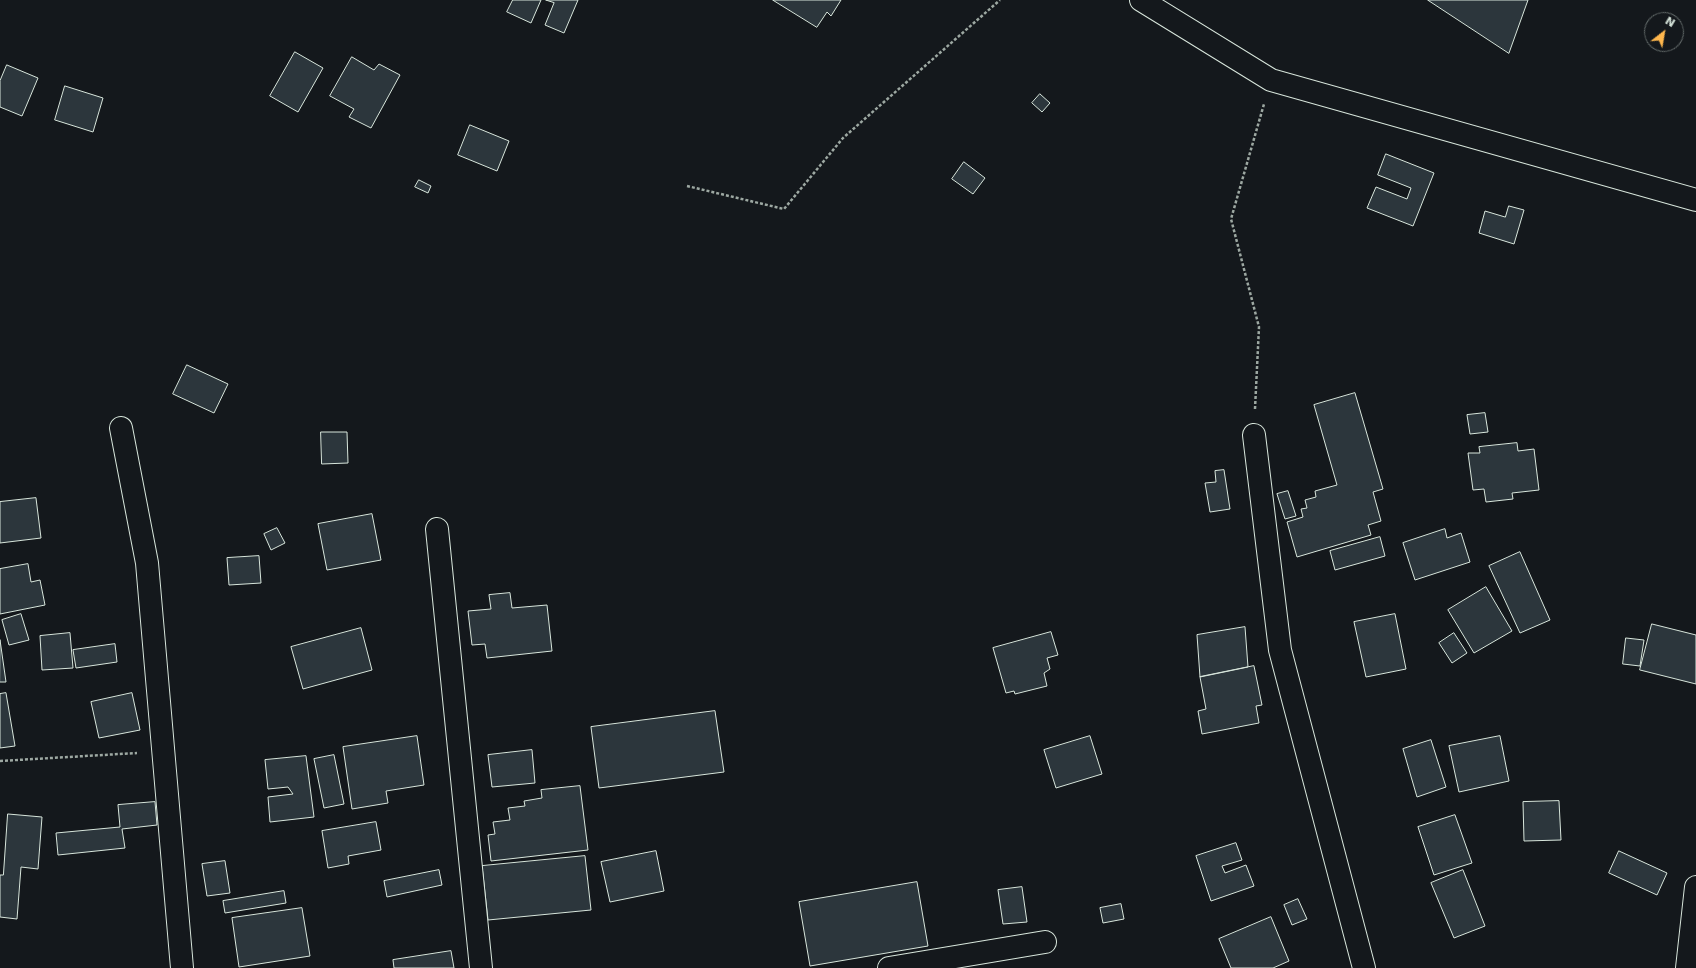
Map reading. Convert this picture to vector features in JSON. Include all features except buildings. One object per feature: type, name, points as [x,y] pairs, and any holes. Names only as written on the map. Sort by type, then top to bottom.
[{"type":"street","points":[[1140,0],[1272,80],[1696,200]]},
{"type":"street","points":[[121,428],[148,563],[182,968]]},
{"type":"street","points":[[1254,435],[1280,650],[1364,968]]},
{"type":"street","points":[[436,529],[481,968]]},
{"type":"street","points":[[1687,968],[1696,888]]},
{"type":"street","points":[[890,968],[1045,942]]},
{"type":"path","points":[[687,186],[784,209],[843,138],[1000,0]]},
{"type":"path","points":[[1254,435],[1259,327],[1230,219],[1272,80]]},
{"type":"path","points":[[0,761],[163,751]]}]
